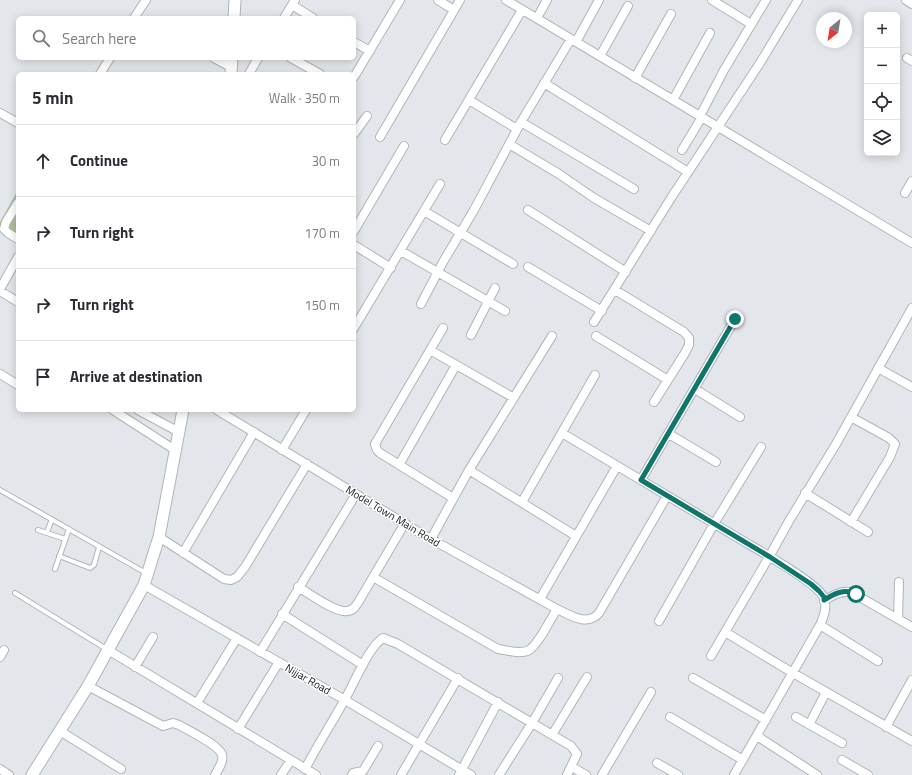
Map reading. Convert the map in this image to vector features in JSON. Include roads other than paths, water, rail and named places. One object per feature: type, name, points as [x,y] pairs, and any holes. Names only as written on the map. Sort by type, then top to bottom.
[{"type":"street","points":[[138,16],[146,0]]},
{"type":"street","points":[[234,0],[234,16]]},
{"type":"street","points":[[356,75],[400,0]]},
{"type":"street","points":[[438,0],[454,10]]},
{"type":"street","points":[[380,137],[460,0]]},
{"type":"street","points":[[506,0],[912,243]]},
{"type":"street","points":[[537,18],[547,0]]},
{"type":"street","points":[[421,304],[544,83],[599,0]]},
{"type":"street","points":[[712,0],[720,2],[751,24]]},
{"type":"street","points":[[682,150],[724,70],[766,0]]},
{"type":"street","points":[[594,322],[688,172],[760,63],[798,0]]},
{"type":"street","points":[[906,0],[912,4]]},
{"type":"street","points":[[285,16],[294,3],[310,16]]},
{"type":"street","points":[[600,56],[628,6]]},
{"type":"street","points":[[445,140],[522,10]]},
{"type":"street","points":[[635,78],[671,14]]},
{"type":"street","points":[[673,100],[710,33]]},
{"type":"street","points":[[356,43],[370,51]]},
{"type":"street","points":[[101,72],[109,60]]},
{"type":"street","points":[[218,60],[231,66]]},
{"type":"street","points":[[250,72],[257,60]]},
{"type":"street","points":[[295,60],[316,72]]},
{"type":"street","points":[[544,83],[688,172]]},
{"type":"street","points":[[468,100],[634,189]]},
{"type":"street","points":[[0,113],[16,122]]},
{"type":"street","points":[[356,131],[367,116]]},
{"type":"street","points":[[509,144],[594,198],[651,231]]},
{"type":"street","points":[[356,229],[404,146]]},
{"type":"street","points":[[905,193],[912,181]]},
{"type":"street","points":[[356,323],[391,268],[440,184]]},
{"type":"street","points":[[16,205],[6,222],[4,229],[8,234],[16,238]]},
{"type":"street","points":[[528,210],[626,272]]},
{"type":"street","points":[[424,211],[513,264]]},
{"type":"street","points":[[356,245],[391,268]]},
{"type":"street","points":[[401,251],[505,311]]},
{"type":"street","points":[[16,261],[0,290],[16,301]]},
{"type":"street","points":[[528,268],[602,310]]},
{"type":"street","points":[[470,335],[495,288]]},
{"type":"street","points":[[615,290],[684,332],[689,338],[689,345],[685,353],[654,402]]},
{"type":"street","points":[[711,656],[770,557],[805,493],[836,444],[912,308]]},
{"type":"street","points":[[641,480],[735,319]]},
{"type":"street","points":[[443,328],[375,444],[380,454],[453,498]]},
{"type":"street","points":[[431,539],[453,498],[552,336]]},
{"type":"street","points":[[596,336],[668,380]]},
{"type":"street","points":[[430,350],[514,398]]},
{"type":"street","points":[[398,465],[456,365]]},
{"type":"street","points":[[878,368],[912,387]]},
{"type":"street","points":[[0,374],[16,384]]},
{"type":"street","points":[[522,502],[596,375]]},
{"type":"street","points":[[695,389],[740,417]]},
{"type":"street","points":[[116,412],[175,450]]},
{"type":"street","points":[[142,412],[179,432]]},
{"type":"street","points":[[32,775],[88,686],[144,585],[159,538],[183,412]]},
{"type":"street","name":"Model Town Main Road","points":[[220,412],[431,539],[557,609],[573,617],[584,620],[589,620],[596,617],[599,613],[667,496]]},
{"type":"street","points":[[282,450],[305,412]]},
{"type":"street","points":[[851,417],[889,438],[895,444],[890,457],[852,522]]},
{"type":"street","points":[[183,553],[254,432]]},
{"type":"street","points":[[562,433],[770,557],[811,584],[824,597],[825,611],[820,625],[734,775]]},
{"type":"street","points":[[669,434],[716,462]]},
{"type":"street","points":[[659,621],[714,524],[761,446]]},
{"type":"street","points":[[159,538],[224,579],[231,580],[237,577],[307,464]]},
{"type":"street","points":[[540,599],[617,466]]},
{"type":"street","points":[[470,470],[576,536]]},
{"type":"street","points":[[805,493],[868,532]]},
{"type":"street","points":[[260,652],[298,587],[356,494]]},
{"type":"street","points":[[298,587],[335,609],[346,612],[353,609],[405,523]]},
{"type":"street","points":[[373,577],[498,649],[516,652],[528,651],[535,645],[557,609]]},
{"type":"street","points":[[898,618],[899,582]]},
{"type":"street","name":"Nijjar Road","points":[[144,585],[345,700],[419,744],[461,772],[471,775]]},
{"type":"street","points":[[824,600],[843,591],[851,592],[912,627]]},
{"type":"street","points":[[282,614],[363,665]]},
{"type":"street","points":[[820,625],[878,661]]},
{"type":"street","points":[[725,632],[912,741]]},
{"type":"street","points":[[135,667],[153,637]]},
{"type":"street","points":[[197,703],[237,638]]},
{"type":"street","points":[[305,769],[345,700],[363,665],[378,641],[383,638],[398,644],[458,678],[571,746],[577,754],[567,775]]},
{"type":"street","points":[[108,650],[316,775]]},
{"type":"street","points":[[238,729],[278,662]]},
{"type":"street","points":[[552,735],[587,677]]},
{"type":"street","points":[[401,775],[458,678]]},
{"type":"street","points":[[499,775],[558,678]]},
{"type":"street","points":[[693,678],[766,720]]},
{"type":"street","points":[[886,726],[912,680]]},
{"type":"street","points":[[88,686],[163,726],[173,723],[178,725],[217,748],[222,754],[223,759],[215,775]]},
{"type":"street","points":[[602,775],[651,692]]},
{"type":"street","points":[[810,723],[826,692]]},
{"type":"street","points":[[461,772],[498,702]]},
{"type":"street","points":[[796,716],[842,743]]},
{"type":"street","points":[[670,717],[743,760]]},
{"type":"street","points":[[60,731],[121,769]]},
{"type":"street","points":[[757,736],[817,775]]},
{"type":"street","points":[[352,775],[353,773],[363,771],[378,746]]},
{"type":"street","points":[[281,775],[290,760]]},
{"type":"street","points":[[842,760],[868,775]]},
{"type":"street","points":[[657,763],[678,775]]},
{"type":"street","points":[[572,767],[586,775]]},
{"type":"street","points":[[0,769],[9,775]]},
{"type":"lane","points":[[0,490],[148,574]]},
{"type":"lane","points":[[47,532],[52,519]]},
{"type":"lane","points":[[55,569],[68,529]]},
{"type":"lane","points":[[38,530],[65,539]]},
{"type":"lane","points":[[59,556],[90,568],[94,565],[99,547]]},
{"type":"lane","points":[[15,593],[108,650]]}]
